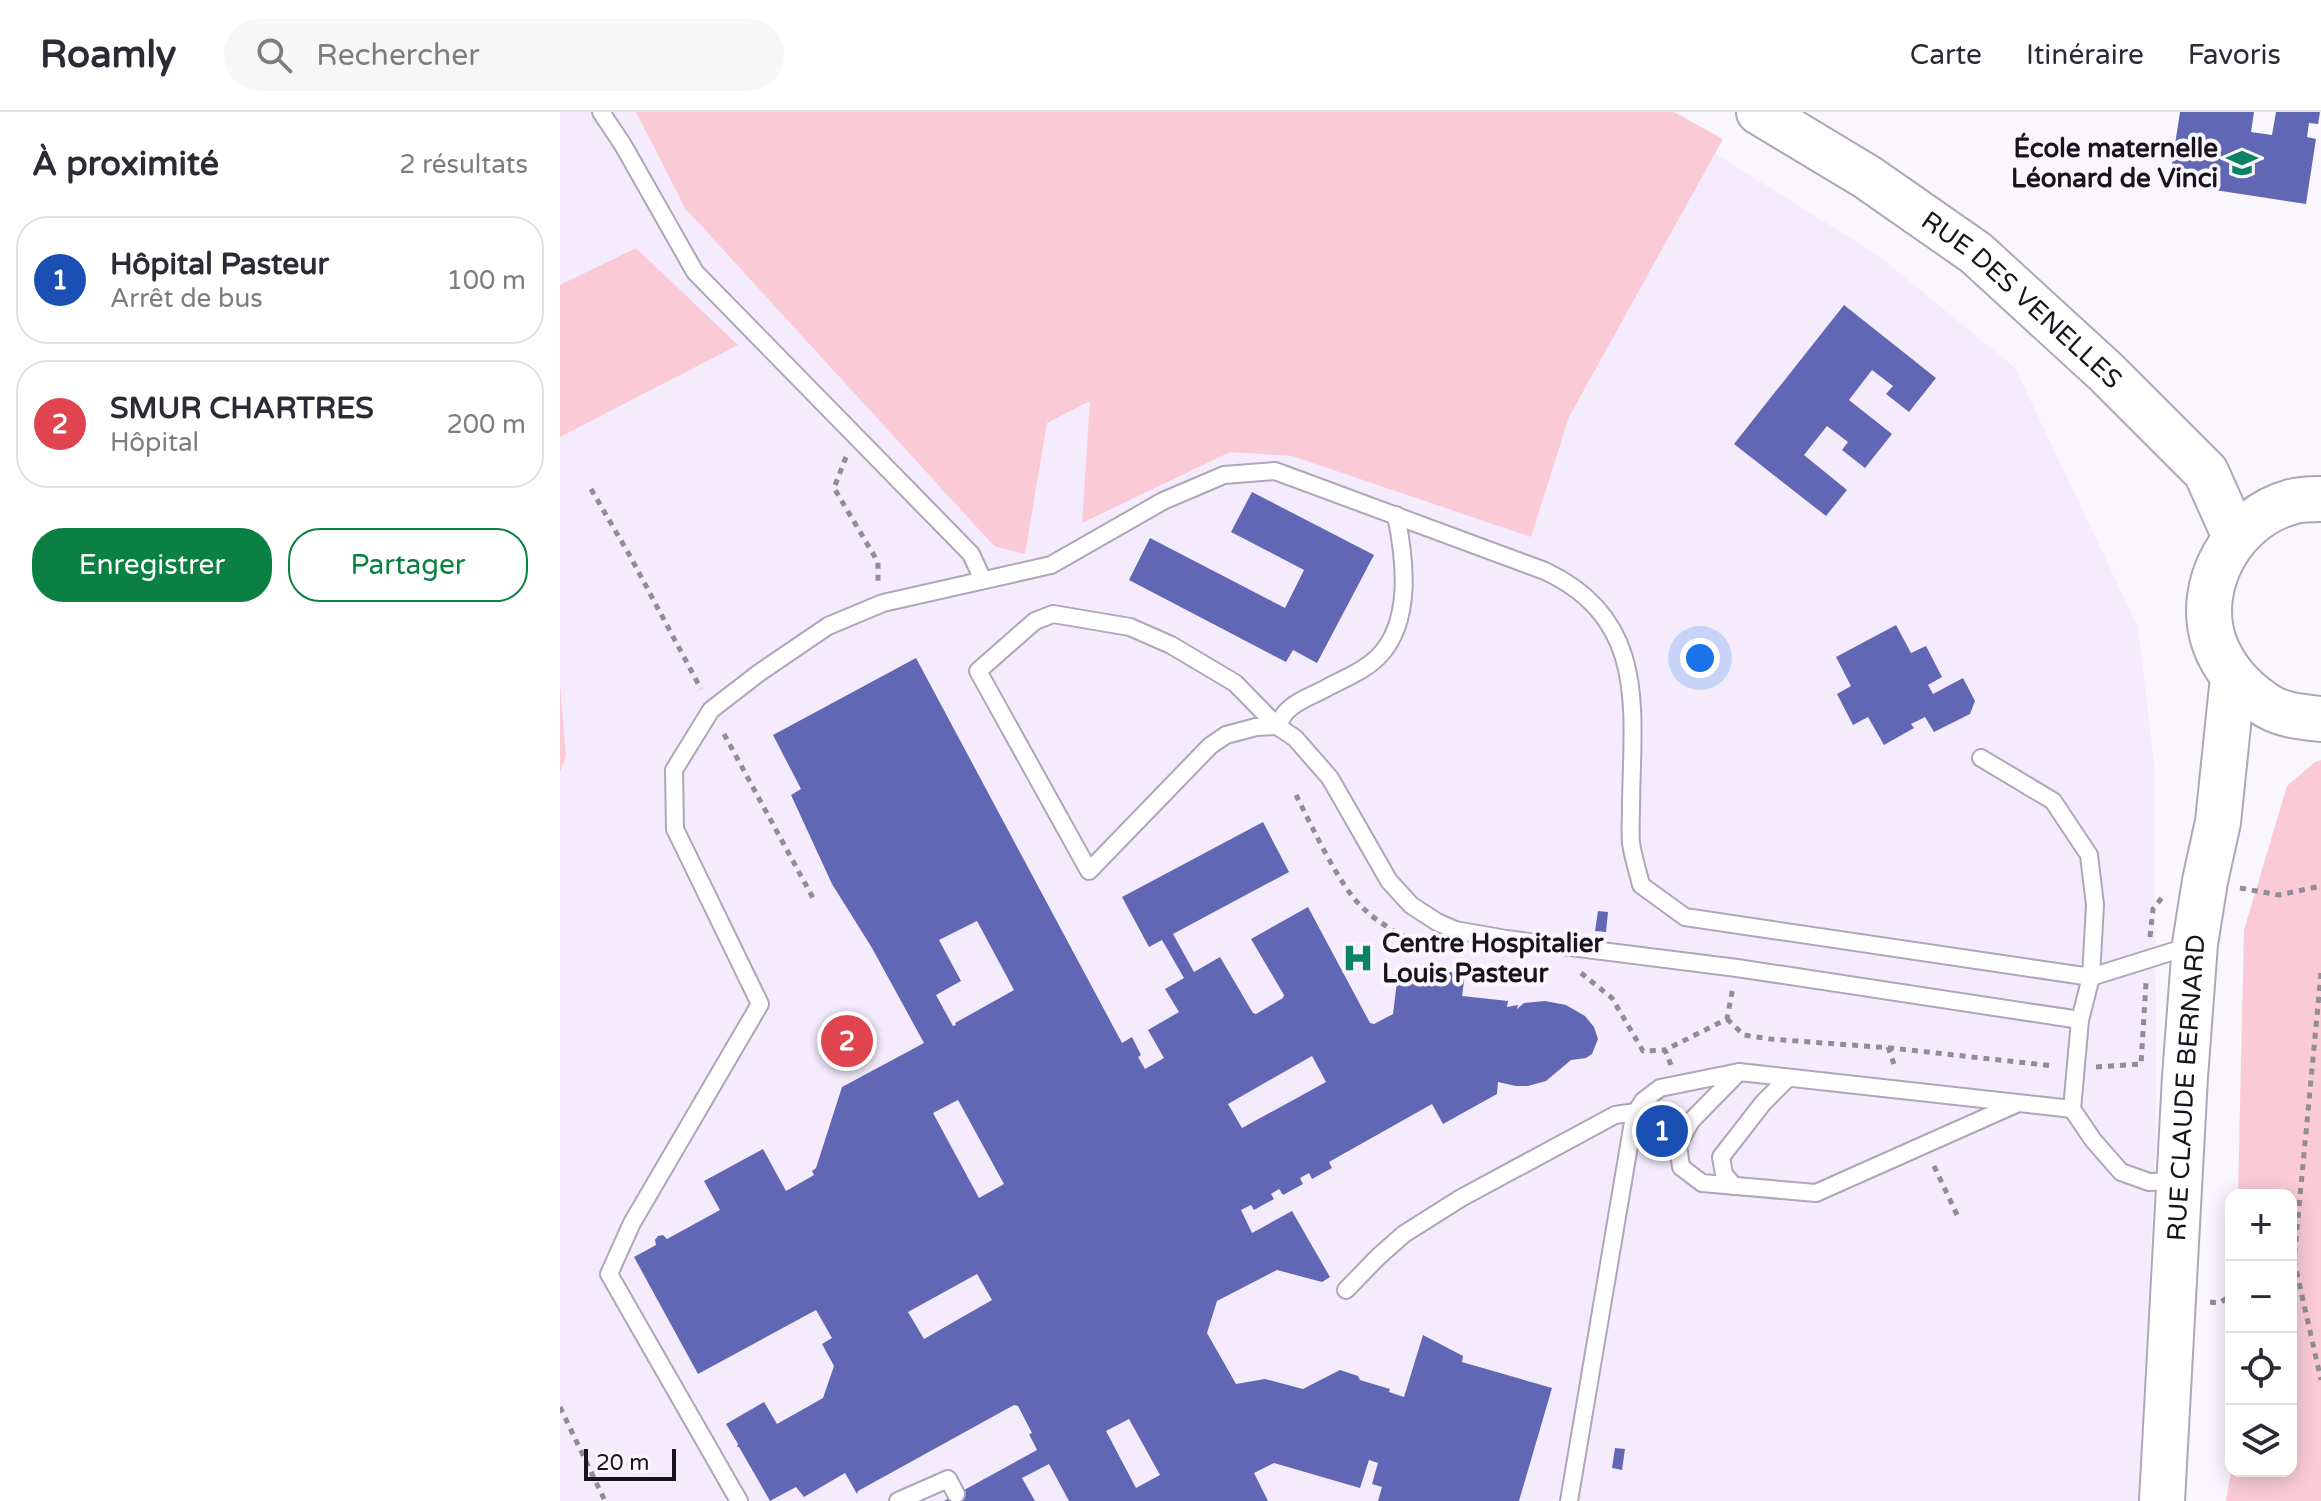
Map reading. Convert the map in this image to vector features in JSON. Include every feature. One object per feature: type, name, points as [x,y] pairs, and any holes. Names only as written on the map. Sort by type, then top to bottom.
[{"type":"street","name":"RUE DES VENELLES","points":[[1759,112],[1867,177],[1976,253],[2107,373],[2206,472],[2235,537]]},
{"type":"street","points":[[2321,499],[2292,501],[2261,514],[2235,537],[2217,568],[2209,603],[2214,641],[2233,677],[2264,705],[2296,717],[2321,719]]},
{"type":"street","name":"RUE CLAUDE BERNARD","points":[[2162,1501],[2195,944],[2218,822],[2233,677]]},
{"type":"lane","points":[[601,112],[695,272],[971,554],[983,580]]},
{"type":"lane","points":[[739,1501],[609,1274],[632,1223],[760,1004],[675,829],[674,770],[711,710],[828,626],[883,603],[1051,565],[1163,501],[1224,475],[1275,471],[1561,579],[1591,600],[1617,638],[1632,693],[1631,844],[1641,885],[1685,917],[2091,977],[2195,944]]},
{"type":"lane","points":[[1396,515],[1403,550],[1402,600],[1392,637],[1379,656],[1366,667],[1288,710],[1277,726],[1226,735],[1210,746],[1089,871],[978,671],[1035,621],[1053,614],[1130,627],[1171,645],[1235,683],[1277,726],[1295,738],[1330,778],[1389,881],[1411,905],[1455,930],[1496,938],[1737,968],[2080,1020]]},
{"type":"lane","points":[[1981,758],[2053,801],[2089,855],[2095,905],[2091,977],[2080,1020],[2072,1109],[2093,1140],[2121,1172],[2149,1182],[2179,1181]]},
{"type":"lane","points":[[1569,1501],[1636,1112],[1648,1095],[1677,1083],[1739,1072],[2072,1109]]},
{"type":"lane","points":[[1739,1072],[1691,1121],[1678,1145],[1681,1167],[1702,1183],[1816,1193],[2018,1103]]},
{"type":"lane","points":[[1734,1186],[1724,1174],[1721,1157],[1763,1103],[1788,1078]]},
{"type":"lane","points":[[1346,1290],[1404,1234],[1461,1198],[1615,1115],[1636,1112]]},
{"type":"lane","points":[[898,1501],[948,1479],[956,1494]]},
{"type":"path","points":[[854,434],[834,488],[878,562],[877,578],[883,603]]},
{"type":"path","points":[[1570,969],[1585,974],[1612,998],[1643,1051],[1665,1050],[1727,1019],[1737,968]]},
{"type":"path","points":[[2297,1211],[2321,973]]},
{"type":"path","points":[[1665,1050],[1677,1083]]},
{"type":"path","points":[[2297,1282],[2321,1380]]},
{"type":"path","points":[[560,1407],[605,1501]]},
{"type":"shaded area","name":"Centre Hospitalier Louis Pasteur","points":[[560,112],[1644,112],[1879,256],[2015,368],[2138,627],[2155,771],[2156,1144],[2138,1501],[560,1501]]},
{"type":"shaded area","points":[[636,112],[1674,112],[1723,139],[1569,417],[1531,537],[1292,456],[1230,452],[1082,523],[1090,401],[1047,423],[1025,554],[994,546],[685,208]]},
{"type":"shaded area","points":[[636,248],[738,345],[560,437],[560,285]]},
{"type":"shaded area","points":[[560,686],[566,756],[560,772]]},
{"type":"shaded area","points":[[2321,760],[2321,1501],[2226,1501],[2230,1477],[2297,1477],[2297,1189],[2238,1189],[2244,930],[2287,786]]},
{"type":"building","name":"École maternelle Léonard de Vinci","points":[[2180,112],[2254,112],[2251,132],[2272,135],[2276,112],[2320,112],[2318,124],[2309,123],[2307,137],[2316,139],[2306,204],[2169,183]]},
{"type":"building","points":[[1844,305],[1936,378],[1909,412],[1886,394],[1893,386],[1872,370],[1849,400],[1892,434],[1865,468],[1842,450],[1848,442],[1827,426],[1804,455],[1847,490],[1826,516],[1734,444]]},
{"type":"building","points":[[1252,492],[1374,555],[1317,663],[1293,650],[1286,662],[1129,580],[1150,538],[1285,608],[1304,570],[1231,532]]},
{"type":"building","points":[[1896,625],[1911,653],[1926,646],[1942,677],[1928,685],[1933,694],[1963,678],[1975,701],[1970,714],[1934,732],[1925,717],[1911,724],[1914,728],[1884,745],[1868,717],[1853,725],[1837,694],[1851,686],[1836,657]]},
{"type":"building","points":[[916,658],[1122,1043],[1132,1037],[1145,1069],[1164,1058],[1148,1030],[1179,1012],[1165,989],[1184,978],[1162,940],[1149,947],[1122,897],[1263,822],[1289,872],[1173,934],[1194,972],[1220,957],[1253,1013],[1284,995],[1251,939],[1308,907],[1370,1023],[1393,1014],[1399,965],[1465,974],[1462,996],[1508,1001],[1507,1007],[1518,1005],[1517,1009],[1524,1003],[1545,1001],[1566,1005],[1585,1016],[1594,1027],[1598,1039],[1592,1054],[1571,1060],[1546,1081],[1528,1086],[1498,1082],[1497,1094],[1443,1124],[1432,1104],[1329,1162],[1332,1168],[1312,1179],[1309,1173],[1300,1178],[1303,1184],[1283,1195],[1279,1189],[1271,1194],[1274,1199],[1254,1210],[1251,1205],[1241,1210],[1252,1233],[1292,1211],[1330,1277],[1322,1282],[1277,1270],[1217,1301],[1207,1333],[1236,1384],[1265,1379],[1303,1389],[1340,1370],[1404,1397],[1423,1335],[1463,1356],[1462,1362],[1552,1388],[1519,1501],[1378,1501],[1382,1487],[1372,1484],[1378,1463],[1369,1460],[1360,1488],[1274,1463],[1254,1473],[1268,1501],[1069,1501],[1049,1464],[1022,1478],[1035,1501],[944,1501],[1037,1450],[1029,1434],[1032,1433],[1018,1406],[1014,1405],[857,1494],[845,1473],[804,1497],[796,1487],[770,1501],[726,1424],[764,1402],[777,1424],[823,1398],[834,1366],[822,1344],[832,1338],[816,1310],[698,1374],[634,1257],[656,1245],[658,1236],[663,1235],[667,1239],[720,1210],[704,1181],[763,1149],[786,1191],[814,1175],[812,1171],[816,1168],[842,1087],[924,1043],[872,948],[832,884],[791,795],[801,789],[773,735]],"holes":[[[977,921],[1014,990],[953,1026],[936,995],[961,981],[939,940]],[[1312,1056],[1326,1082],[1242,1128],[1228,1104]],[[958,1100],[1004,1184],[979,1198],[933,1113]],[[977,1274],[992,1300],[924,1339],[908,1312]],[[1129,1419],[1160,1475],[1136,1488],[1106,1431]]]},
{"type":"building","points":[[1598,911],[1608,912],[1606,932],[1595,931]]},
{"type":"building","points":[[1615,1448],[1625,1449],[1622,1470],[1612,1468]]},
{"type":"place","name":"École maternelle Léonard de Vinci","points":[[2242,163]]},
{"type":"place","name":"Centre Hospitalier Louis Pasteur","points":[[1358,958]]},
{"type":"place","name":"SMUR CHARTRES","points":[[847,1041]]},
{"type":"place","name":"Hôpital Pasteur","points":[[1662,1131]]}]
